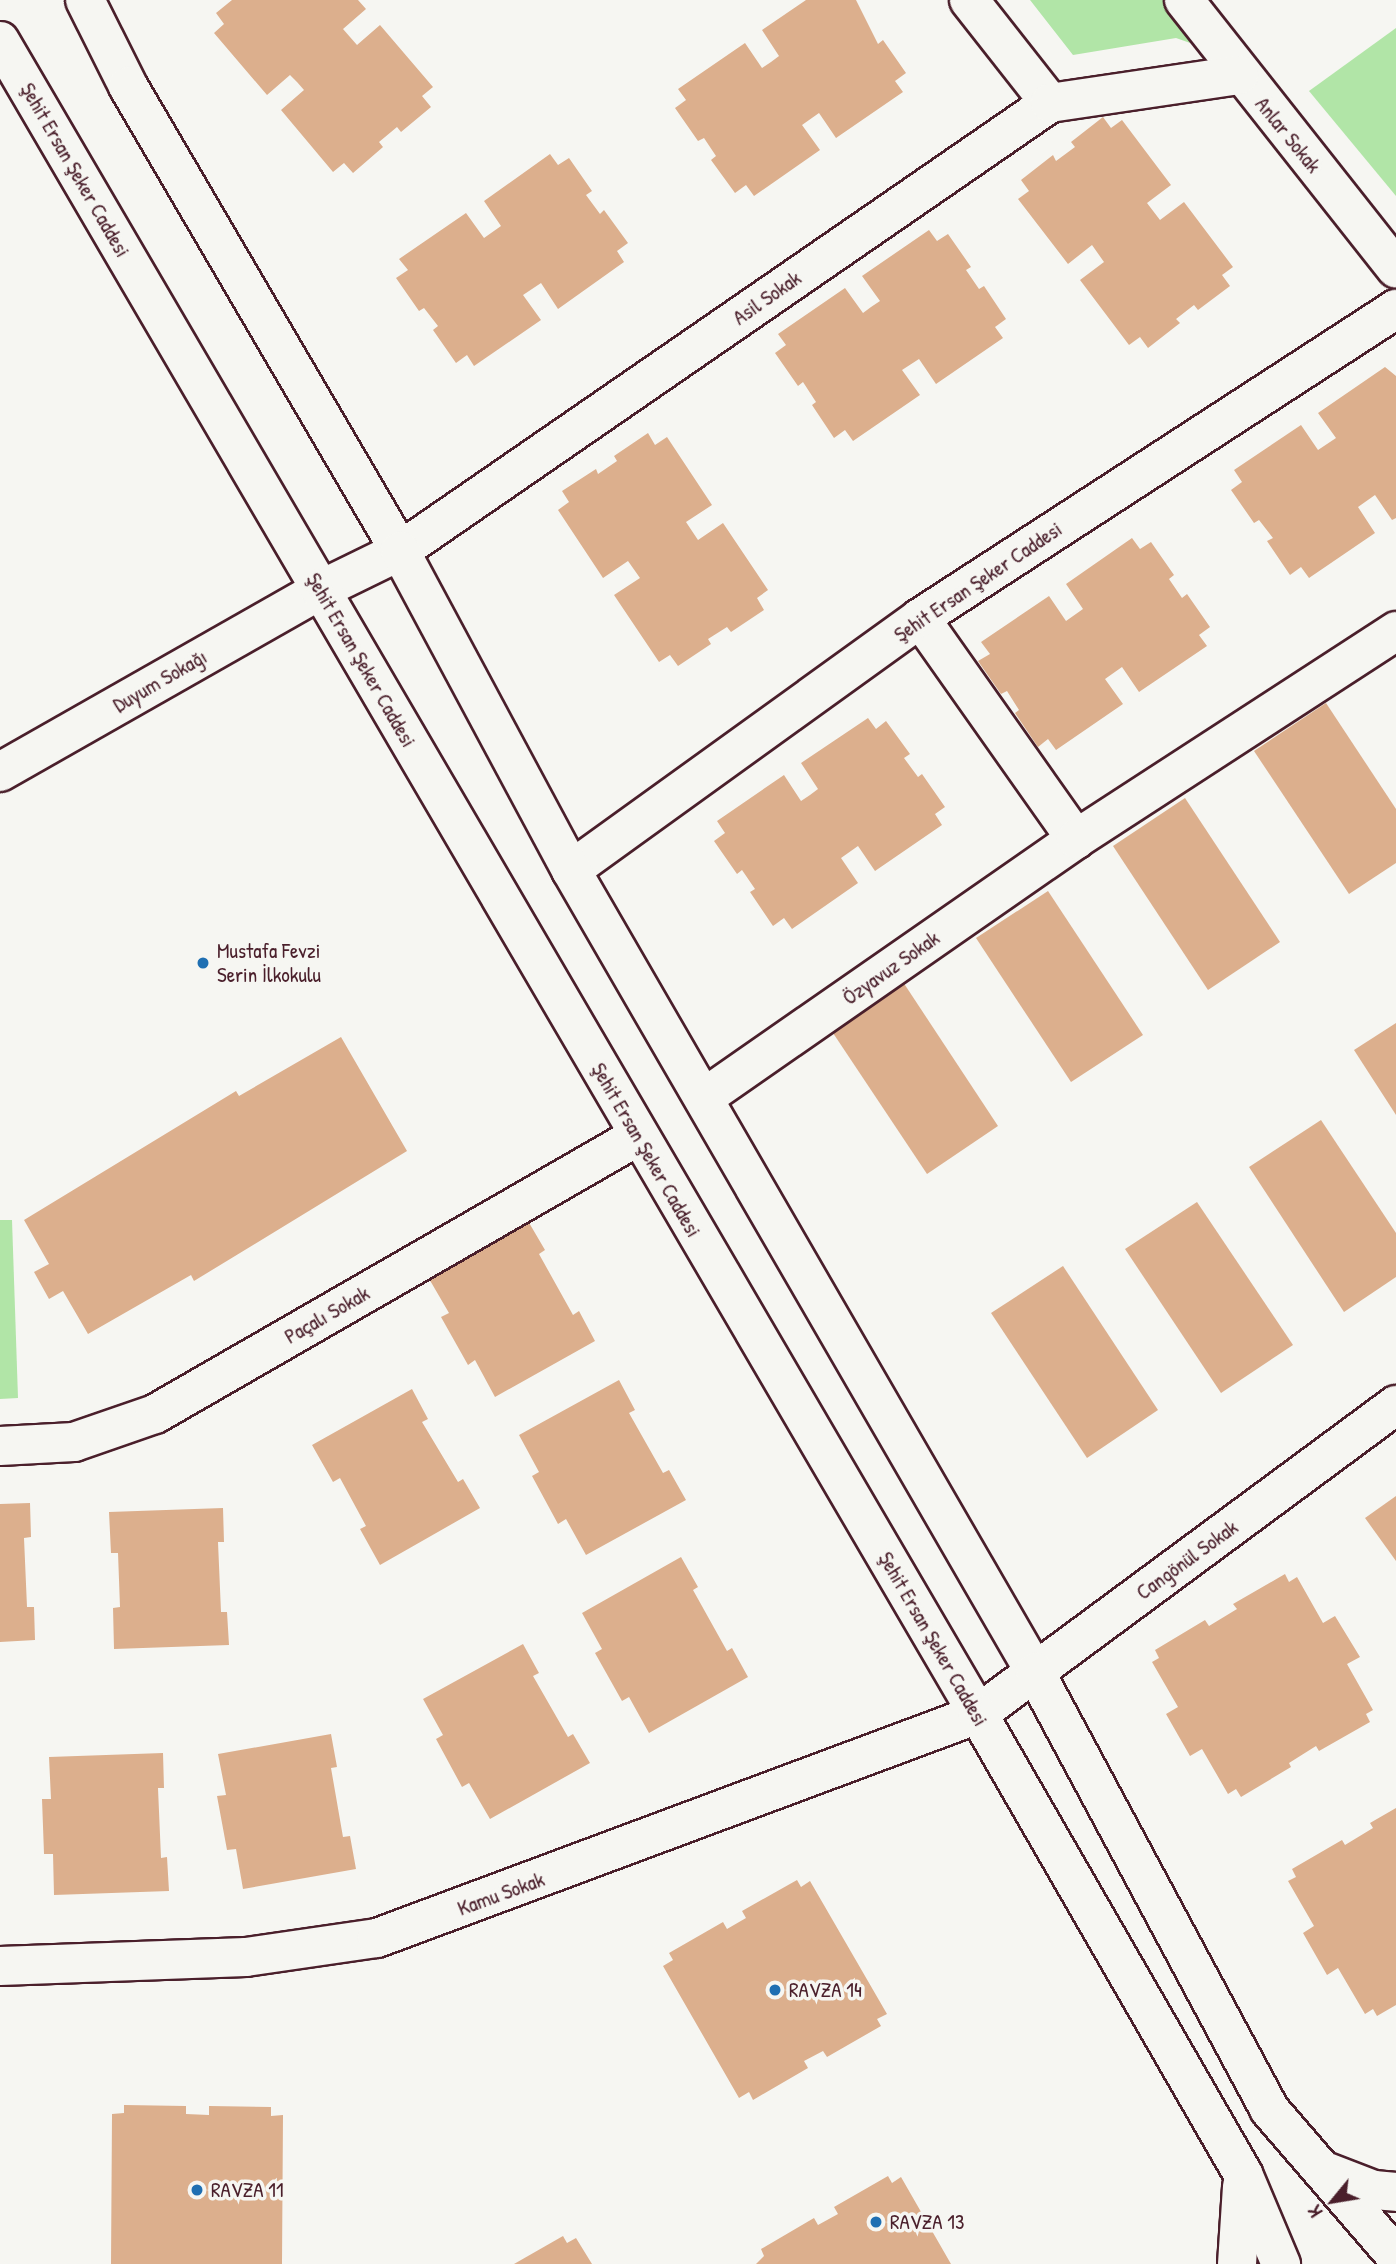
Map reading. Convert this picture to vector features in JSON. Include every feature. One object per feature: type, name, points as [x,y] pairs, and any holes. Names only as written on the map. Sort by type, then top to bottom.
[{"type":"street","points":[[85,0],[128,86],[400,551],[571,870],[705,1097],[1035,1672],[1269,2109],[1396,2256]]},
{"type":"street","points":[[969,0],[1050,103]]},
{"type":"street","name":"Anlar Sokak","points":[[1184,0],[1239,75],[1396,268]]},
{"type":"street","name":"Şehit Ersan Şeker Caddesi","points":[[3,48],[978,1714],[1242,2174],[1281,2264]]},
{"type":"street","name":"Asil Sokak","points":[[320,590],[400,551],[1050,103],[1239,75]]},
{"type":"street","name":"Şehit Ersan Şeker Caddesi","points":[[571,870],[920,618],[1396,309]]},
{"type":"street","name":"Duyum Sokağı","points":[[0,772],[320,590]]},
{"type":"street","points":[[920,618],[1076,839]]},
{"type":"street","name":"Özyavuz Sokak","points":[[705,1097],[1076,839],[1396,631]]},
{"type":"street","name":"Paçalı Sokak","points":[[0,1446],[74,1442],[155,1414],[638,1136]]},
{"type":"street","name":"Cangönül Sokak","points":[[978,1714],[1396,1405]]},
{"type":"street","name":"Kamu Sokak","points":[[0,1966],[246,1957],[377,1938],[978,1714]]},
{"type":"street","points":[[1321,2170],[1374,2190],[1396,2192]]},
{"type":"street","points":[[1237,2264],[1242,2174]]},
{"type":"green space","points":[[1030,0],[1174,0],[1213,51],[1176,38],[1073,55]]},
{"type":"green space","points":[[1396,28],[1396,196],[1309,91]]},
{"type":"green space","points":[[0,1220],[12,1220],[18,1398],[0,1399]]},
{"type":"building","points":[[232,0],[358,0],[366,9],[343,29],[357,45],[380,25],[433,87],[422,96],[431,107],[401,132],[397,127],[379,142],[383,147],[353,173],[344,163],[333,172],[281,110],[304,90],[290,75],[267,95],[214,33],[224,24],[216,13]]},
{"type":"building","points":[[806,0],[856,0],[878,44],[883,40],[906,73],[895,81],[903,92],[836,138],[819,113],[802,125],[820,150],[754,196],[746,185],[735,193],[711,160],[716,156],[704,138],[698,141],[675,108],[686,100],[678,89],[745,43],[762,68],[771,62],[779,56],[762,30]]},
{"type":"building","points":[[1103,117],[1111,128],[1122,120],[1171,185],[1147,203],[1160,220],[1184,202],[1233,267],[1222,275],[1230,286],[1198,310],[1194,305],[1176,319],[1180,323],[1148,348],[1140,337],[1129,345],[1080,280],[1104,262],[1092,245],[1068,264],[1018,199],[1029,191],[1021,180],[1053,155],[1056,161],[1075,147],[1071,142]]},
{"type":"building","points":[[550,154],[558,165],[569,158],[592,191],[586,195],[600,214],[604,210],[628,243],[617,251],[624,262],[558,309],[541,283],[523,295],[541,320],[474,366],[467,355],[456,363],[433,330],[438,326],[424,308],[419,311],[396,278],[408,270],[399,259],[466,213],[484,238],[501,226],[484,201]]},
{"type":"building","points":[[929,230],[937,241],[948,234],[971,267],[966,270],[979,289],[984,286],[1006,319],[995,327],[1003,338],[936,384],[919,359],[902,370],[920,395],[853,441],[845,430],[834,438],[812,405],[816,402],[803,382],[798,386],[775,353],[786,345],[778,334],[845,288],[863,313],[880,301],[862,276]]},
{"type":"building","points":[[1385,367],[1396,376],[1396,518],[1392,520],[1375,495],[1358,507],[1375,533],[1309,578],[1301,567],[1290,575],[1267,541],[1273,538],[1259,520],[1254,523],[1231,490],[1242,482],[1234,470],[1301,425],[1318,450],[1336,438],[1318,413]]},
{"type":"building","points":[[648,433],[655,445],[667,437],[712,505],[686,522],[698,540],[723,523],[768,590],[757,598],[764,610],[731,632],[727,627],[708,639],[711,644],[678,666],[670,655],[659,662],[614,595],[640,578],[628,561],[603,578],[558,510],[569,502],[562,491],[596,469],[598,474],[617,461],[614,456]]},
{"type":"building","points":[[1132,538],[1140,549],[1151,542],[1174,575],[1169,579],[1182,598],[1187,594],[1210,627],[1199,635],[1207,646],[1139,692],[1122,667],[1105,679],[1123,704],[1056,750],[1048,739],[1038,747],[1015,713],[1019,710],[1007,691],[1001,694],[978,661],[990,654],[981,642],[1049,596],[1066,621],[1083,609],[1066,584]]},
{"type":"building","points":[[1326,703],[1396,809],[1396,863],[1349,894],[1254,751]]},
{"type":"building","points":[[868,718],[876,729],[886,721],[910,754],[904,758],[918,777],[922,774],[945,807],[935,814],[942,825],[875,871],[858,846],[841,858],[858,883],[792,929],[784,918],[773,926],[750,892],[755,889],[742,870],[737,874],[714,841],[725,833],[717,821],[784,775],[801,801],[810,795],[818,789],[801,763]]},
{"type":"building","points":[[1185,798],[1280,942],[1208,990],[1113,846]]},
{"type":"building","points":[[1048,891],[1143,1035],[1071,1082],[976,938]]},
{"type":"building","points":[[903,982],[998,1126],[927,1174],[831,1030]]},
{"type":"building","points":[[1396,1023],[1396,1115],[1354,1050]]},
{"type":"building","points":[[341,1037],[407,1151],[194,1281],[191,1275],[88,1334],[63,1291],[49,1299],[34,1272],[49,1264],[24,1220],[236,1091],[239,1096]]},
{"type":"building","points":[[1321,1120],[1396,1233],[1396,1277],[1344,1312],[1249,1167]]},
{"type":"building","points":[[1197,1202],[1293,1345],[1221,1393],[1125,1249]]},
{"type":"building","points":[[528,1221],[545,1250],[539,1254],[573,1315],[579,1311],[595,1341],[495,1397],[475,1360],[468,1365],[441,1317],[449,1313],[428,1277]]},
{"type":"building","points":[[1063,1266],[1158,1410],[1087,1458],[991,1313]]},
{"type":"building","points":[[619,1380],[635,1410],[629,1413],[663,1473],[669,1470],[686,1500],[586,1555],[566,1519],[558,1524],[532,1476],[539,1472],[519,1435]]},
{"type":"building","points":[[412,1389],[428,1419],[422,1422],[458,1482],[463,1479],[480,1508],[380,1565],[360,1529],[366,1526],[340,1478],[333,1482],[312,1445]]},
{"type":"building","points":[[1396,1496],[1396,1561],[1365,1518]]},
{"type":"building","points":[[30,1503],[31,1537],[24,1538],[27,1607],[34,1607],[35,1640],[0,1642],[0,1504]]},
{"type":"building","points":[[223,1508],[224,1542],[218,1542],[221,1612],[227,1612],[229,1645],[114,1649],[113,1608],[120,1607],[118,1553],[111,1553],[109,1512]]},
{"type":"building","points":[[681,1557],[698,1587],[693,1590],[727,1651],[732,1648],[748,1677],[649,1733],[629,1697],[622,1701],[595,1653],[602,1649],[582,1613]]},
{"type":"building","points":[[1285,1574],[1289,1582],[1297,1577],[1323,1623],[1335,1616],[1360,1657],[1347,1664],[1373,1710],[1366,1714],[1370,1722],[1319,1751],[1316,1746],[1289,1763],[1291,1767],[1241,1797],[1236,1789],[1228,1794],[1202,1749],[1190,1756],[1166,1714],[1178,1707],[1152,1662],[1159,1658],[1155,1650],[1205,1620],[1209,1626],[1237,1609],[1233,1604]]},
{"type":"building","points":[[523,1644],[539,1673],[533,1676],[568,1737],[573,1734],[590,1763],[490,1819],[469,1783],[462,1787],[436,1739],[443,1735],[423,1699]]},
{"type":"building","points":[[331,1734],[337,1767],[331,1768],[343,1837],[350,1836],[356,1869],[243,1889],[236,1849],[227,1850],[217,1796],[226,1795],[218,1754]]},
{"type":"building","points":[[163,1753],[164,1788],[158,1788],[161,1858],[167,1857],[169,1891],[54,1895],[53,1854],[44,1854],[42,1799],[51,1799],[49,1757]]},
{"type":"building","points":[[1396,1808],[1396,2005],[1377,2016],[1373,2009],[1365,2014],[1338,1968],[1327,1975],[1303,1933],[1314,1926],[1288,1881],[1296,1877],[1292,1869],[1342,1840],[1345,1845],[1373,1828],[1370,1823]]},
{"type":"building","name":"RAVZA 14","points":[[797,1880],[801,1887],[810,1881],[887,2014],[877,2019],[881,2026],[827,2057],[823,2051],[804,2061],[808,2068],[753,2100],[749,2092],[739,2098],[663,1966],[673,1960],[669,1953],[723,1922],[727,1929],[746,1918],[742,1911]]},
{"type":"building","name":"RAVZA 11","points":[[124,2105],[186,2106],[186,2114],[209,2115],[209,2106],[271,2107],[271,2116],[283,2115],[282,2264],[111,2264],[112,2114],[124,2113]]},
{"type":"building","name":"RAVZA 13","points":[[888,2176],[892,2183],[901,2177],[951,2264],[756,2264],[764,2256],[761,2249],[814,2218],[818,2225],[838,2214],[834,2207]]},
{"type":"building","points":[[563,2236],[567,2243],[576,2238],[592,2264],[514,2264]]},
{"type":"place","name":"Mustafa Fevzi Serin İlkokulu","points":[[203,963]]},
{"type":"place","name":"RAVZA 14","points":[[775,1990]]},
{"type":"place","name":"RAVZA 11","points":[[197,2190]]},
{"type":"place","name":"RAVZA 13","points":[[876,2222]]}]
